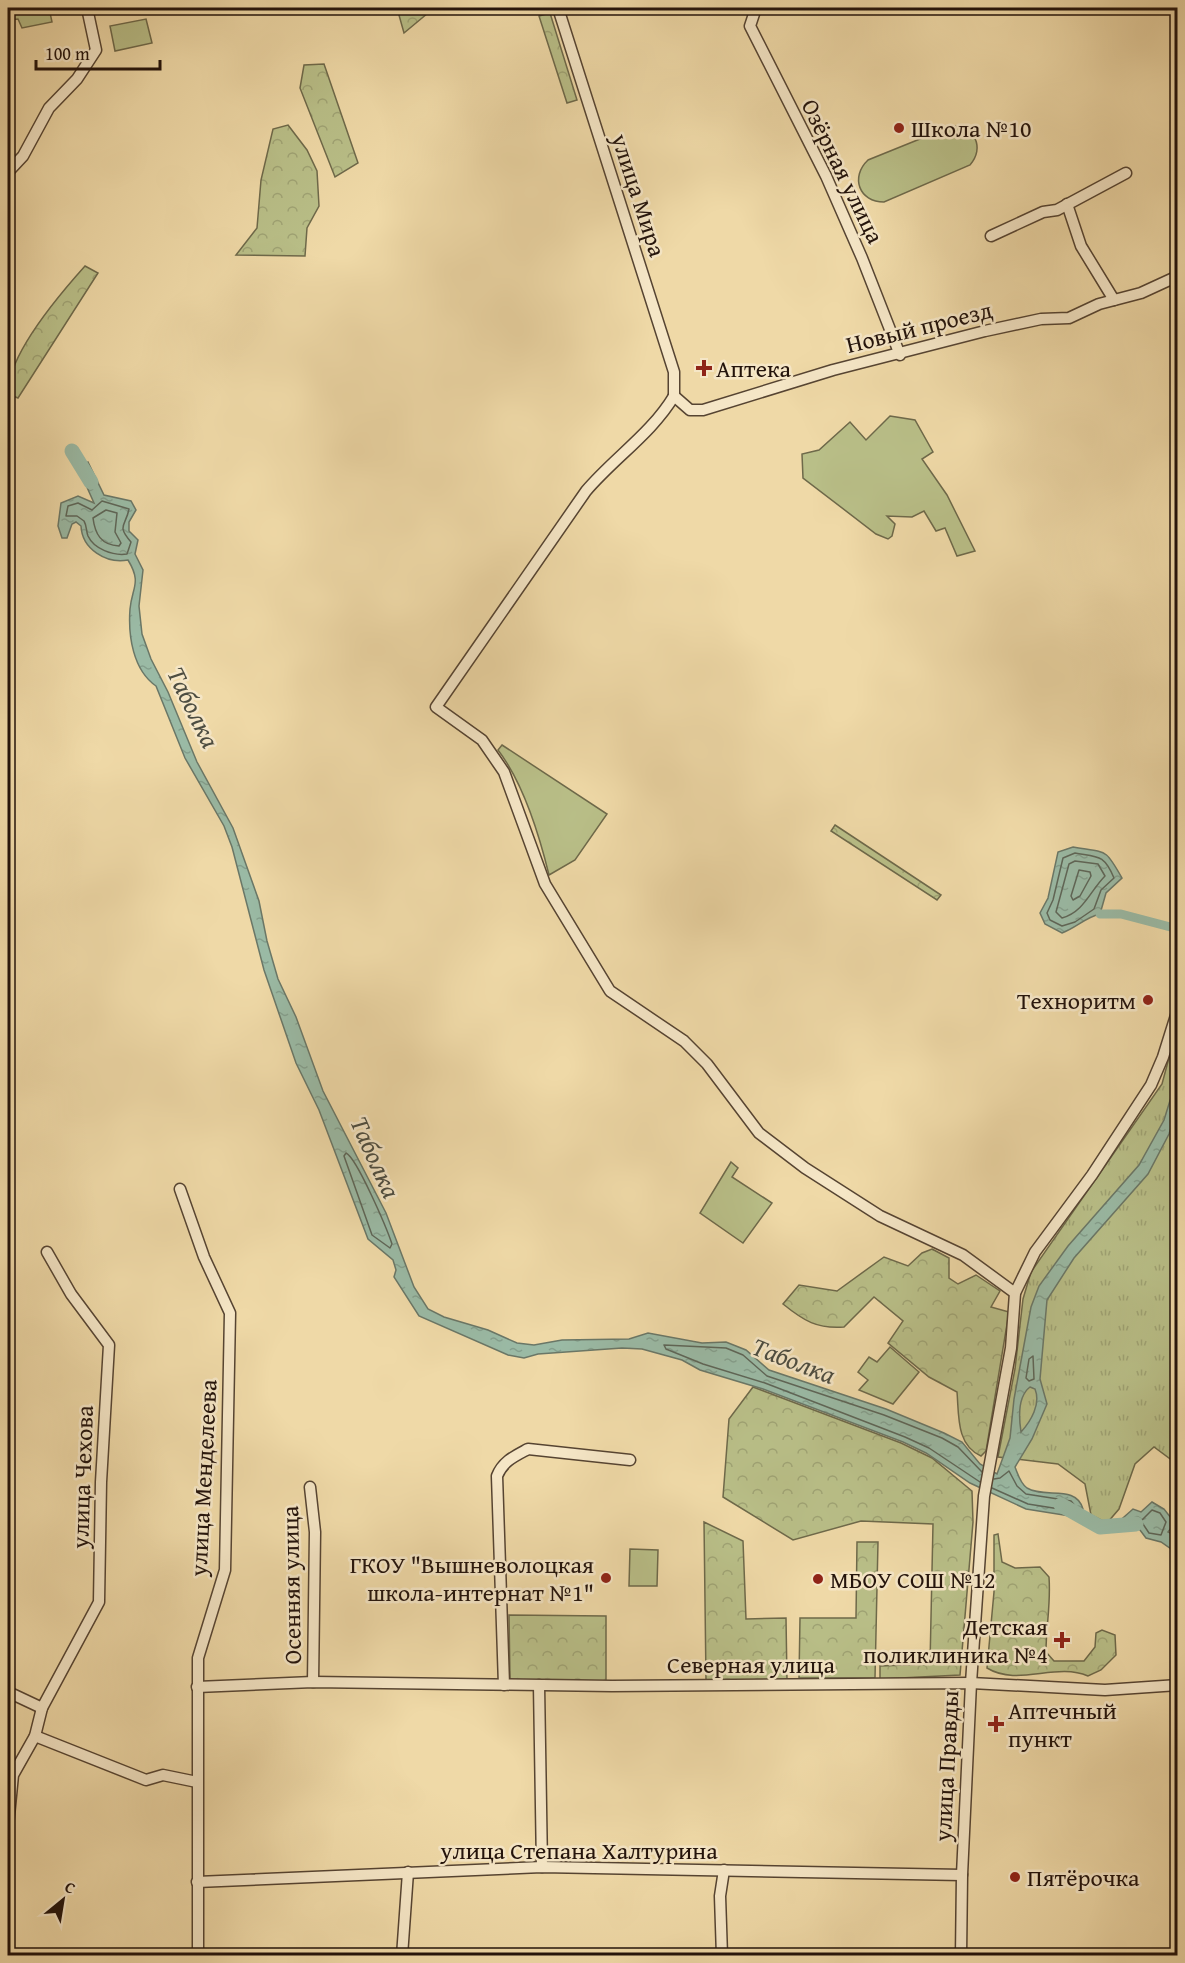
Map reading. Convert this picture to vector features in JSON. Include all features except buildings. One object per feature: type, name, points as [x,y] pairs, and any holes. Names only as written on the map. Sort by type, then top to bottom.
[{"type":"street","points":[[8,172],[23,156],[50,108],[77,79],[96,50],[87,8]]},
{"type":"street","name":"улица Мира","points":[[558,8],[674,372],[674,396]]},
{"type":"street","name":"Озёрная улица","points":[[756,8],[750,26],[826,176],[862,258],[900,355]]},
{"type":"street","points":[[991,236],[1067,204],[1126,173]]},
{"type":"street","points":[[1067,204],[1081,246],[1114,300]]},
{"type":"street","name":"Новый проезд","points":[[674,396],[690,410],[703,410],[832,370],[900,355],[996,328],[1041,319],[1068,318],[1114,300],[1141,293],[1178,276]]},
{"type":"street","points":[[674,396],[662,417],[602,472],[586,491],[436,707],[482,740],[504,772],[545,884],[610,991],[684,1041],[707,1064],[759,1132],[805,1168],[880,1216],[963,1255],[1016,1293]]},
{"type":"street","name":"улица Правды","points":[[962,1956],[962,1875],[971,1683],[984,1496],[995,1425],[1011,1348],[1016,1293],[1035,1252],[1092,1175],[1151,1085],[1164,1057],[1178,1009]]},
{"type":"street","name":"улица Менделеева","points":[[180,1189],[204,1257],[230,1313],[225,1570],[198,1659],[198,1956]]},
{"type":"street","name":"улица Чехова","points":[[8,1826],[13,1775],[35,1736],[42,1708],[99,1602],[101,1482],[110,1345],[71,1294],[46,1252]]},
{"type":"street","points":[[504,1685],[497,1476],[499,1470],[513,1456],[528,1449],[630,1460]]},
{"type":"street","name":"Осенняя улица","points":[[310,1487],[315,1532],[313,1682]]},
{"type":"street","name":"Северная улица","points":[[198,1687],[313,1682],[504,1685],[971,1683],[1105,1690],[1178,1685]]},
{"type":"street","points":[[539,1685],[542,1868]]},
{"type":"street","points":[[8,1692],[42,1708]]},
{"type":"street","points":[[35,1736],[146,1780],[163,1775],[197,1782]]},
{"type":"street","name":"улица Степана Халтурина","points":[[197,1882],[542,1868],[962,1875]]},
{"type":"street","points":[[722,1956],[720,1896],[724,1870]]},
{"type":"street","points":[[402,1956],[408,1872]]},
{"type":"green space","points":[[8,8],[49,8],[52,22],[22,28],[18,19],[8,20]]},
{"type":"green space","points":[[397,8],[434,8],[404,33]]},
{"type":"green space","points":[[550,13],[577,100],[567,103],[539,16]]},
{"type":"green space","points":[[146,19],[152,43],[115,51],[110,26]]},
{"type":"green space","points":[[324,64],[358,163],[335,177],[300,88],[304,65]]},
{"type":"green space","points":[[288,125],[307,150],[317,171],[319,206],[307,228],[305,256],[236,255],[257,228],[261,180],[273,129]]},
{"type":"green space","points":[[952,126],[967,130],[975,139],[977,152],[970,165],[884,202],[868,198],[863,193],[859,174],[868,160]]},
{"type":"green space","points":[[85,266],[98,273],[18,398],[8,394],[10,378],[25,344],[49,309]]},
{"type":"green space","points":[[890,416],[915,420],[933,452],[922,459],[947,495],[975,551],[957,556],[945,528],[936,531],[924,511],[912,517],[887,516],[895,524],[892,536],[888,539],[876,534],[803,478],[802,454],[819,450],[850,422],[866,440]]},
{"type":"green space","points":[[502,745],[607,814],[575,860],[549,875],[523,794],[516,778],[498,750]]},
{"type":"green space","points":[[835,825],[941,895],[937,900],[831,831]]},
{"type":"green space","points":[[1177,1028],[1177,1464],[1154,1447],[1135,1464],[1119,1509],[1107,1523],[1091,1515],[1085,1484],[1058,1464],[998,1457],[1015,1369],[1023,1299],[1031,1272],[1162,1084]]},
{"type":"green space","points":[[731,1162],[738,1168],[732,1177],[772,1203],[743,1243],[700,1213]]},
{"type":"green space","points":[[932,1249],[949,1258],[949,1278],[958,1284],[976,1275],[1000,1291],[991,1307],[1009,1312],[986,1451],[981,1456],[967,1445],[963,1437],[957,1392],[929,1377],[888,1343],[903,1321],[874,1297],[844,1327],[826,1327],[811,1323],[783,1304],[799,1285],[837,1291],[884,1257],[908,1266],[922,1253]]},
{"type":"green space","points":[[890,1347],[919,1372],[893,1404],[859,1390],[868,1380],[858,1372],[869,1357],[877,1362]]},
{"type":"green space","points":[[753,1387],[901,1443],[932,1458],[972,1491],[973,1522],[960,1675],[880,1679],[880,1666],[930,1664],[933,1524],[861,1521],[793,1540],[723,1497],[729,1419]]},
{"type":"green space","points":[[704,1522],[743,1541],[746,1619],[786,1618],[787,1680],[706,1680]]},
{"type":"green space","points":[[998,1534],[1002,1562],[1015,1568],[1040,1567],[1049,1577],[1046,1652],[1054,1661],[1084,1661],[1095,1647],[1096,1633],[1102,1630],[1115,1635],[1116,1655],[1101,1670],[1088,1676],[1076,1672],[1011,1675],[987,1668],[994,1592],[994,1535]]},
{"type":"green space","points":[[857,1542],[878,1542],[875,1678],[799,1678],[800,1618],[856,1618]]},
{"type":"green space","points":[[630,1549],[658,1550],[657,1586],[629,1586]]},
{"type":"green space","points":[[509,1615],[606,1616],[606,1681],[510,1680]]},
{"type":"water","points":[[88,462],[104,495],[131,501],[136,510],[129,522],[129,531],[138,540],[135,554],[143,570],[139,606],[142,634],[151,659],[168,692],[197,762],[233,828],[259,901],[278,979],[296,1017],[323,1091],[386,1213],[414,1287],[428,1309],[517,1343],[534,1345],[562,1340],[629,1339],[648,1333],[702,1343],[726,1342],[746,1350],[769,1370],[886,1409],[944,1433],[962,1442],[980,1464],[997,1474],[1010,1438],[1014,1399],[1031,1307],[1039,1286],[1068,1246],[1139,1165],[1164,1120],[1177,1078],[1177,1110],[1169,1134],[1148,1174],[1074,1258],[1047,1300],[1040,1379],[1047,1404],[1032,1439],[1015,1467],[1027,1488],[1034,1491],[1067,1494],[1079,1501],[1083,1509],[1076,1517],[1026,1509],[970,1483],[926,1453],[903,1442],[763,1389],[700,1370],[682,1360],[642,1349],[622,1348],[538,1354],[524,1358],[508,1355],[419,1316],[394,1277],[396,1270],[393,1260],[368,1239],[319,1110],[296,1063],[264,970],[232,847],[224,826],[185,758],[156,686],[148,679],[137,662],[130,630],[130,609],[135,585],[132,568],[128,560],[112,560],[97,553],[86,542],[81,526],[76,522],[72,524],[67,538],[62,538],[58,526],[61,503],[78,496],[94,503],[78,467]],"holes":[[[1030,1387],[1035,1389],[1036,1406],[1021,1432],[1021,1402]]]},
{"type":"water","points":[[1073,847],[1104,854],[1112,861],[1122,878],[1106,893],[1100,914],[1062,933],[1045,924],[1040,913],[1048,898],[1058,852]]},
{"type":"water","points":[[1152,1502],[1164,1509],[1175,1523],[1168,1532],[1177,1536],[1177,1553],[1161,1542],[1146,1538],[1137,1526],[1119,1528],[1116,1524],[1133,1509],[1141,1512]]},
{"type":"waterway","name":"Таболка","points":[[72,451],[91,482]]},
{"type":"waterway","points":[[1100,914],[1121,914],[1178,929]]},
{"type":"waterway","name":"Таболка","points":[[1061,1505],[1100,1527],[1136,1524]]},
{"type":"place","name":"Школа №10","points":[[899,128]]},
{"type":"place","name":"Аптека","points":[[704,368]]},
{"type":"place","name":"Техноритм","points":[[1148,1000]]},
{"type":"place","name":"ГКОУ \"Вышневолоцкая школа-интернат №1\"","points":[[606,1578]]},
{"type":"place","name":"МБОУ СОШ №12","points":[[818,1579]]},
{"type":"place","name":"Детская поликлиника №4","points":[[1062,1640]]},
{"type":"place","name":"Аптечный пункт","points":[[996,1724]]},
{"type":"place","name":"Пятёрочка","points":[[1015,1877]]}]
